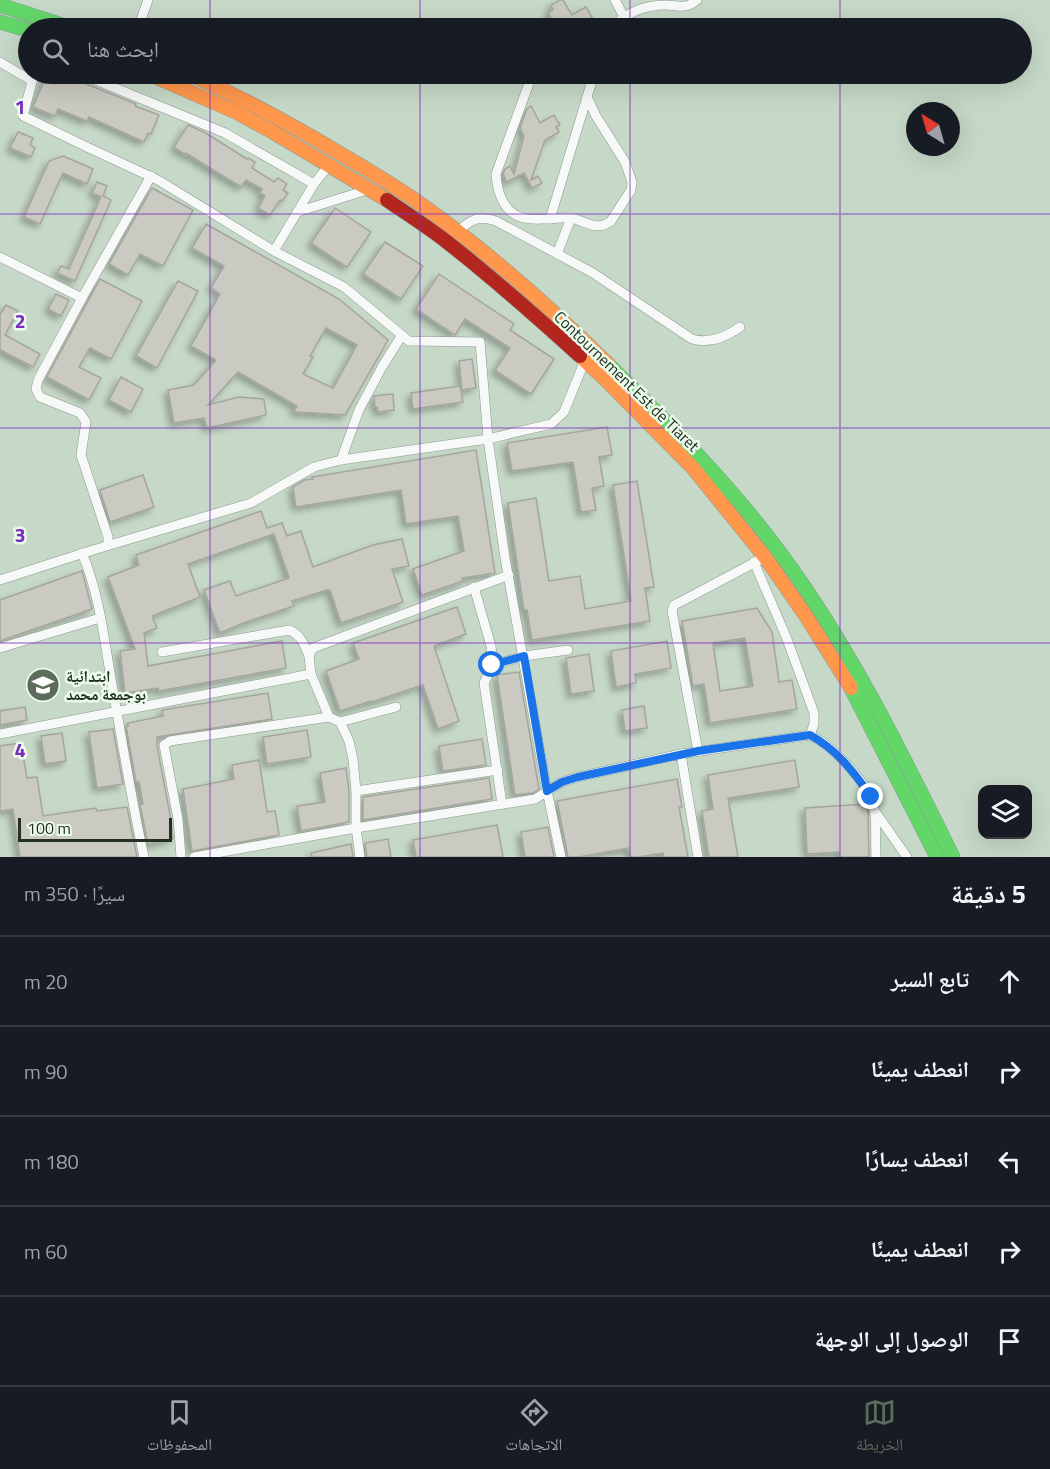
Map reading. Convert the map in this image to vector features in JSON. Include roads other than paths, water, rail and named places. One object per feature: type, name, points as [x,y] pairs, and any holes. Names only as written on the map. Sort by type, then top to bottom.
[{"type":"highway","points":[[0,5],[40,18]]},
{"type":"highway","points":[[0,22],[18,28]]},
{"type":"highway","name":"Contournement Est de Tiaret","points":[[172,84],[236,112],[329,165],[445,240],[516,298],[585,360],[693,468],[760,560],[806,616],[848,684],[937,857]]},
{"type":"highway","name":"Contournement Est de Tiaret","points":[[212,84],[385,180],[457,232],[518,281],[608,363],[715,473],[785,559],[850,660],[910,769],[953,857]]},
{"type":"street","points":[[142,18],[148,0]]},
{"type":"street","points":[[615,0],[624,17],[650,6],[685,7],[697,0]]},
{"type":"street","points":[[0,62],[18,70]]},
{"type":"street","points":[[31,84],[23,116],[151,176],[274,251],[344,287],[409,341],[480,342],[488,439],[509,575],[561,857]]},
{"type":"street","points":[[106,84],[225,134],[314,184]]},
{"type":"street","points":[[529,84],[496,174],[496,187],[501,199],[516,215],[526,219],[571,218],[597,227],[611,221],[631,190],[632,182],[625,162],[586,97]]},
{"type":"street","points":[[550,219],[591,84]]},
{"type":"street","points":[[274,251],[314,184],[329,165]]},
{"type":"street","points":[[108,545],[108,537],[81,455],[86,422],[80,413],[40,397],[36,389],[38,380],[82,298],[151,176]]},
{"type":"street","points":[[297,212],[369,189]]},
{"type":"street","points":[[457,232],[476,219],[485,218],[496,221],[593,273],[692,339],[700,342],[729,335],[740,327]]},
{"type":"street","points":[[557,254],[571,218]]},
{"type":"street","points":[[0,257],[82,298]]},
{"type":"street","points":[[341,460],[359,410],[402,335]]},
{"type":"street","points":[[0,580],[251,503],[314,467],[341,460],[488,439],[551,424],[564,412],[585,360]]},
{"type":"street","points":[[82,553],[90,572],[100,618],[144,857]]},
{"type":"street","points":[[698,751],[672,611],[674,605],[760,560],[814,713],[814,724],[810,735]]},
{"type":"street","points":[[309,656],[314,648],[509,575]]},
{"type":"street","points":[[474,587],[491,646],[492,665],[484,683],[502,804]]},
{"type":"street","points":[[0,648],[100,618]]},
{"type":"street","points":[[162,652],[289,630],[296,633],[303,641],[309,656],[311,674],[329,717]]},
{"type":"street","points":[[492,665],[524,656],[568,650]]},
{"type":"street","points":[[0,734],[311,674]]},
{"type":"street","points":[[182,857],[178,819],[164,745],[170,741],[329,717],[340,722],[396,707]]},
{"type":"street","points":[[340,722],[349,741],[353,759],[356,828],[360,857]]},
{"type":"street","points":[[194,857],[535,799],[562,782],[578,777],[681,754],[810,735],[824,743],[839,757],[871,797],[874,810],[876,857]]},
{"type":"street","points":[[681,754],[698,857]]},
{"type":"street","points":[[356,791],[498,770]]},
{"type":"street","points":[[874,810],[908,857]]},
{"type":"place","name":"ابتدائية بوجمعة محمد","points":[[43,685]]}]
